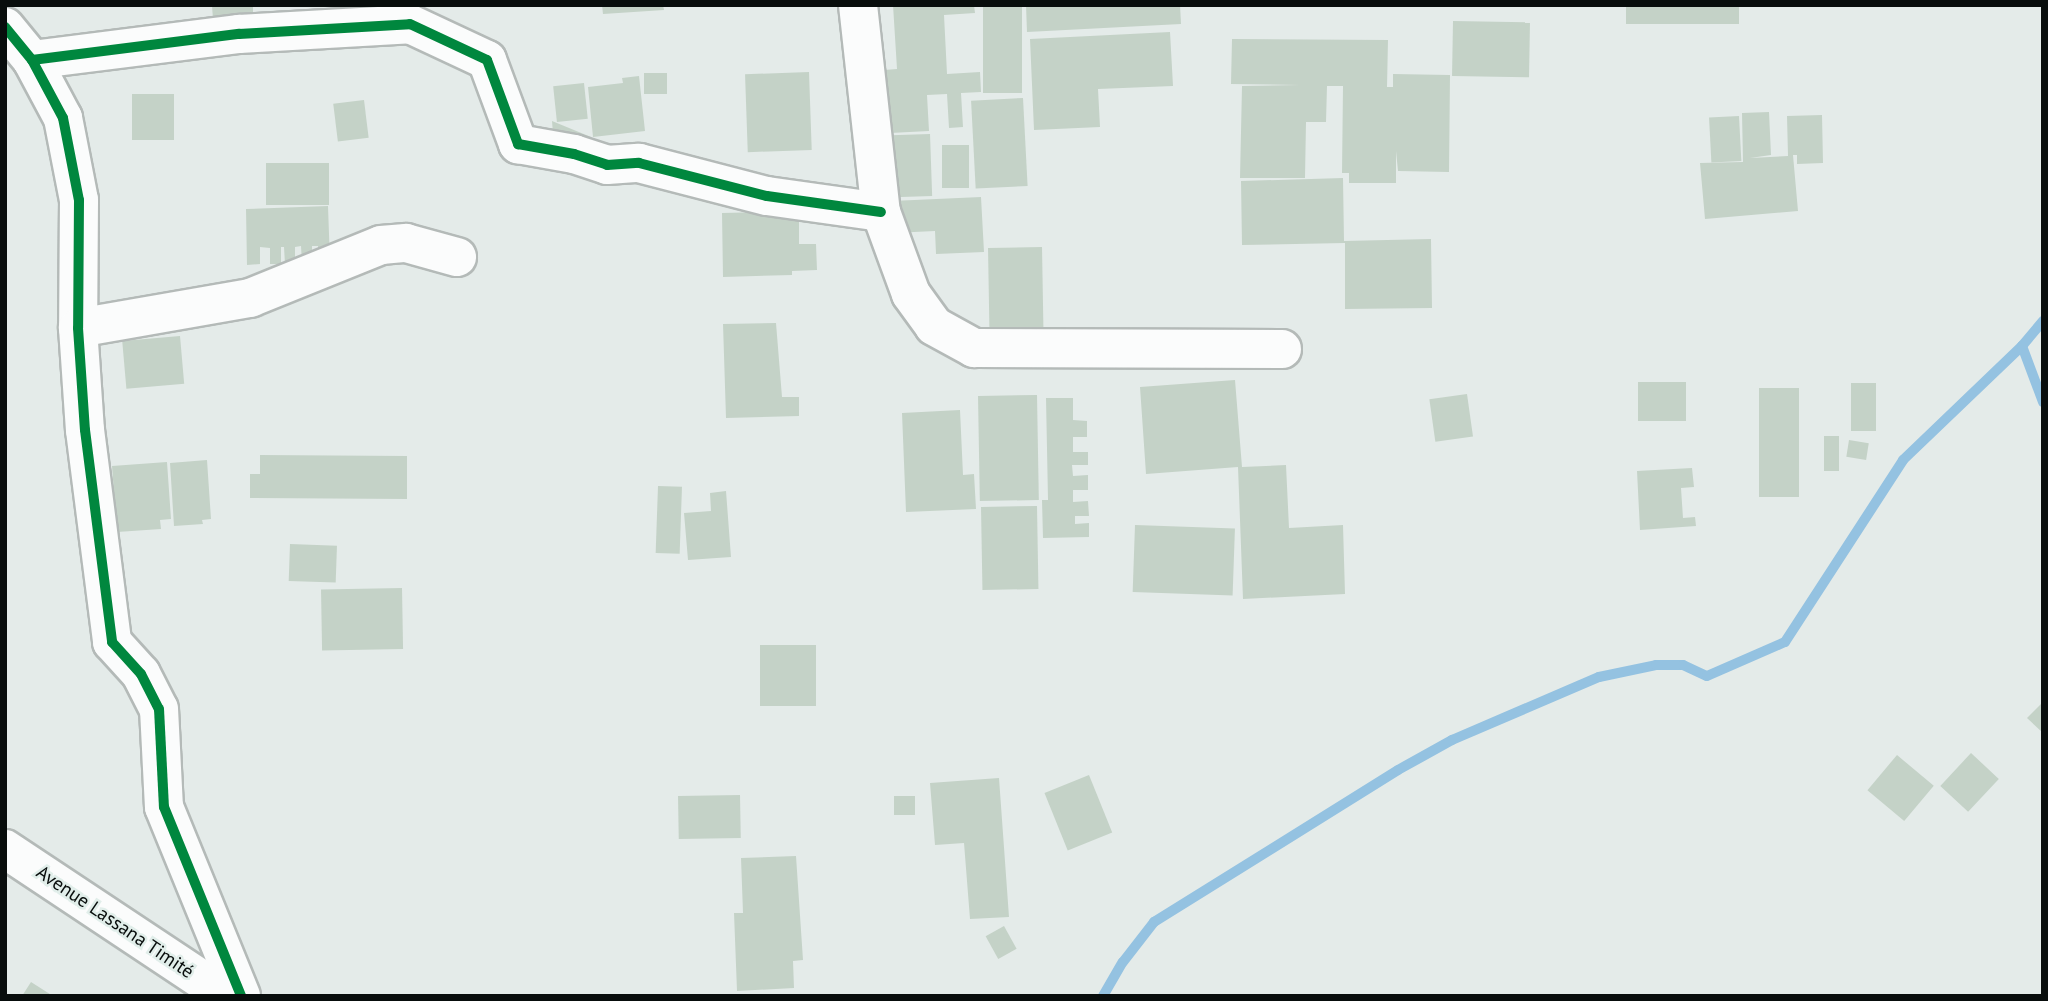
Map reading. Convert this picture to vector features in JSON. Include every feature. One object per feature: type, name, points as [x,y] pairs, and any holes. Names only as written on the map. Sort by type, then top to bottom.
[{"type":"street","points":[[858,5],[881,212],[911,294],[934,326],[974,348],[1282,349]]},
{"type":"street","points":[[32,60],[239,34],[410,24],[487,60],[518,144],[574,154],[607,164],[639,163],[767,196],[881,212]]},
{"type":"street","points":[[5,27],[32,60],[63,118],[79,200],[78,328],[85,430],[112,642],[141,674],[159,709],[164,807],[241,996]]},
{"type":"street","points":[[78,328],[250,298],[381,245],[406,243],[457,257]]},
{"type":"street","name":"Avenue Lassana Timité","points":[[5,849],[226,996]]},
{"type":"building","points":[[212,5],[253,5],[253,18],[213,20]]},
{"type":"building","points":[[602,5],[663,5],[664,10],[603,14]]},
{"type":"building","points":[[893,5],[974,5],[975,13],[944,15],[947,74],[980,72],[981,92],[961,93],[963,127],[949,128],[947,94],[927,95],[929,131],[890,133],[888,97],[873,98],[872,71],[897,69]]},
{"type":"building","points":[[983,5],[1022,5],[1022,93],[983,93]]},
{"type":"building","points":[[1026,5],[1180,5],[1181,24],[1027,32]]},
{"type":"building","points":[[1626,5],[1739,5],[1739,24],[1626,24]]},
{"type":"building","points":[[1453,21],[1530,22],[1529,77],[1452,76]]},
{"type":"building","points":[[1170,32],[1173,86],[1098,89],[1100,127],[1034,130],[1030,39]]},
{"type":"building","points":[[1232,39],[1388,40],[1387,87],[1393,87],[1393,74],[1450,75],[1449,172],[1398,171],[1396,151],[1396,183],[1349,183],[1349,173],[1342,173],[1343,86],[1327,86],[1326,122],[1306,122],[1305,178],[1240,178],[1242,86],[1300,85],[1231,84]]},
{"type":"building","points":[[809,72],[812,150],[748,152],[745,74]]},
{"type":"building","points":[[644,73],[667,73],[667,94],[644,94]]},
{"type":"building","points":[[639,76],[645,131],[593,137],[588,87],[623,83],[622,78]]},
{"type":"building","points":[[584,83],[588,119],[557,122],[553,86]]},
{"type":"building","points":[[132,94],[174,94],[174,140],[132,140]]},
{"type":"building","points":[[1023,98],[1028,186],[976,189],[971,101]]},
{"type":"building","points":[[364,100],[369,138],[338,141],[333,104]]},
{"type":"building","points":[[1769,112],[1771,155],[1750,158],[1788,156],[1787,116],[1822,115],[1823,163],[1797,164],[1797,155],[1793,155],[1798,211],[1705,219],[1700,163],[1743,162],[1742,113]]},
{"type":"building","points":[[1739,116],[1741,161],[1711,163],[1709,118]]},
{"type":"building","points":[[552,121],[591,137],[591,143],[554,146]]},
{"type":"building","points":[[930,134],[932,196],[893,197],[891,135]]},
{"type":"building","points":[[942,145],[969,145],[969,188],[942,188]]},
{"type":"building","points":[[266,163],[329,163],[329,205],[266,205]]},
{"type":"building","points":[[1343,178],[1344,241],[1431,239],[1432,308],[1345,309],[1345,243],[1242,245],[1241,181]]},
{"type":"building","points":[[981,197],[984,252],[936,254],[935,231],[893,233],[892,201]]},
{"type":"building","points":[[328,206],[330,262],[318,262],[318,246],[312,246],[312,263],[302,263],[301,246],[295,247],[295,263],[285,264],[284,247],[281,247],[281,264],[270,264],[270,248],[260,247],[260,264],[247,265],[246,209]]},
{"type":"building","points":[[799,211],[799,244],[816,244],[817,270],[792,271],[792,275],[723,277],[722,213]]},
{"type":"building","points":[[1042,247],[1044,336],[990,337],[988,248]]},
{"type":"building","points":[[776,323],[782,397],[799,397],[799,416],[726,418],[723,324]]},
{"type":"building","points":[[180,336],[184,384],[126,389],[122,341]]},
{"type":"building","points":[[1235,380],[1242,467],[1286,465],[1289,528],[1343,525],[1345,594],[1243,599],[1238,467],[1146,474],[1140,387]]},
{"type":"building","points":[[1638,382],[1686,382],[1686,421],[1638,421]]},
{"type":"building","points":[[1851,383],[1876,383],[1876,431],[1851,431]]},
{"type":"building","points":[[1759,388],[1799,388],[1799,497],[1759,497]]},
{"type":"building","points":[[1467,394],[1473,437],[1435,442],[1429,399]]},
{"type":"building","points":[[1037,395],[1039,500],[980,501],[978,396]]},
{"type":"building","points":[[1046,398],[1073,398],[1073,420],[1087,421],[1087,437],[1073,437],[1073,452],[1088,452],[1088,465],[1072,465],[1073,476],[1088,475],[1088,490],[1073,490],[1073,502],[1088,501],[1089,516],[1075,516],[1075,524],[1089,523],[1089,537],[1043,538],[1042,500],[1048,500]]},
{"type":"building","points":[[960,410],[963,475],[974,474],[976,509],[906,512],[902,413]]},
{"type":"building","points":[[1824,436],[1839,436],[1839,471],[1824,471]]},
{"type":"building","points":[[1849,440],[1869,443],[1866,460],[1846,457]]},
{"type":"building","points":[[260,455],[407,456],[407,499],[250,498],[250,474],[260,474]]},
{"type":"building","points":[[207,460],[211,519],[202,520],[203,524],[174,526],[170,463]]},
{"type":"building","points":[[167,462],[171,519],[160,520],[161,529],[117,532],[112,466]]},
{"type":"building","points":[[1692,468],[1694,487],[1681,488],[1683,518],[1695,517],[1696,526],[1640,530],[1637,471]]},
{"type":"building","points":[[658,486],[682,487],[680,554],[656,553]]},
{"type":"building","points":[[726,491],[731,557],[688,560],[684,513],[711,511],[710,493]]},
{"type":"building","points":[[1037,506],[1038,589],[982,590],[981,507]]},
{"type":"building","points":[[1135,525],[1235,528],[1233,595],[1133,592]]},
{"type":"building","points":[[290,544],[337,546],[336,583],[289,581]]},
{"type":"building","points":[[402,588],[403,649],[322,650],[321,589]]},
{"type":"building","points":[[760,645],[816,645],[816,706],[760,706]]},
{"type":"building","points":[[2043,702],[2043,733],[2027,718]]},
{"type":"building","points":[[1971,753],[1999,779],[1968,812],[1940,786]]},
{"type":"building","points":[[1897,755],[1934,786],[1904,821],[1867,790]]},
{"type":"building","points":[[1089,775],[1112,832],[1068,850],[1044,793]]},
{"type":"building","points":[[999,778],[1009,917],[970,919],[964,843],[935,845],[930,783]]},
{"type":"building","points":[[740,795],[741,838],[679,839],[678,796]]},
{"type":"building","points":[[894,796],[915,796],[915,815],[894,815]]},
{"type":"building","points":[[796,856],[803,960],[793,961],[794,988],[737,991],[734,913],[743,913],[741,858]]},
{"type":"building","points":[[1004,926],[1017,949],[998,959],[986,936]]},
{"type":"building","points":[[31,982],[53,996],[22,996]]},
{"type":"waterway","points":[[1103,996],[1123,962],[1154,922],[1398,770],[1452,740],[1599,677],[1656,665],[1683,665],[1707,676],[1785,642],[1903,460],[2022,346],[2043,321]]},
{"type":"waterway","points":[[2022,346],[2043,402]]},
{"type":"cycle path","points":[[32,60],[239,34],[410,24],[487,60],[518,144],[574,154],[607,165],[639,163],[767,196],[881,212]]},
{"type":"cycle path","points":[[5,27],[32,60],[63,118],[79,200],[78,328],[85,430],[112,642],[141,674],[159,709],[164,807],[241,996]]}]
